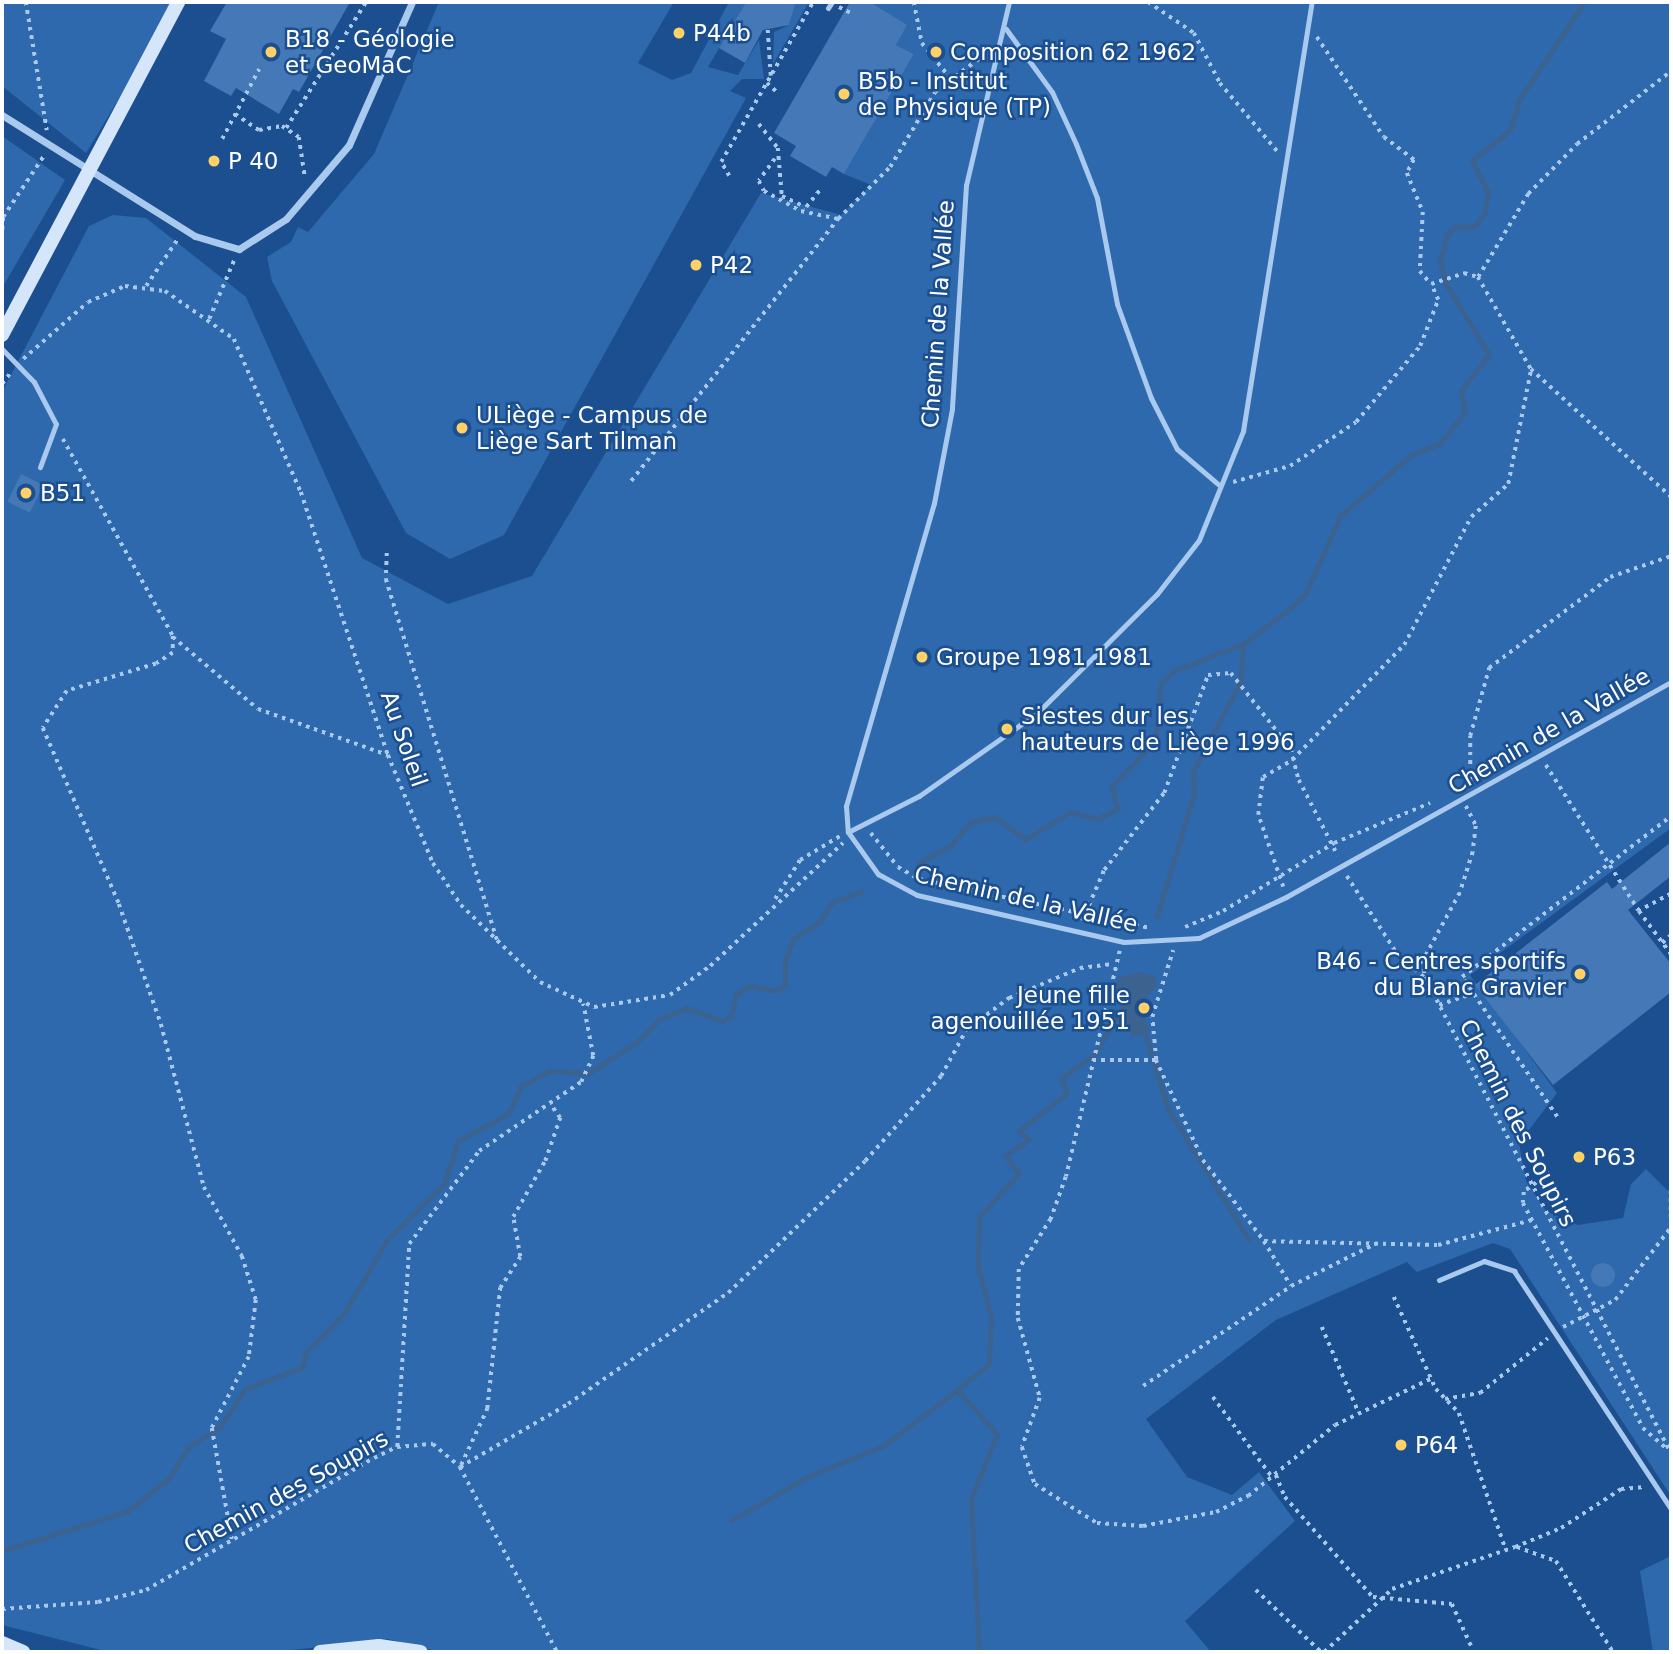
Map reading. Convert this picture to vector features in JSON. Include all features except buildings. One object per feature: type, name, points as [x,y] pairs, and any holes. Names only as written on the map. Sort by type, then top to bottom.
[{"type":"main road","points":[[2,335],[77,202],[86,173],[178,2]]},
{"type":"main road","points":[[2,1643],[23,1652]]},
{"type":"main road","points":[[320,1652],[379,1646],[421,1652]]},
{"type":"street","points":[[2,115],[86,173],[184,229],[239,248],[286,219],[349,145],[412,2]]},
{"type":"lane","name":"Chemin de la Vallée","points":[[1009,2],[1006,29],[966,185],[952,409],[937,490],[911,598],[852,775],[848,832],[861,855],[897,888],[1124,942],[1175,944],[1286,897],[1457,805],[1671,682]]},
{"type":"lane","points":[[848,832],[988,750],[1098,655],[1182,566],[1212,513],[1217,484],[1243,431],[1284,156],[1304,32],[1312,2]]},
{"type":"lane","points":[[1006,29],[1052,92],[1076,144],[1097,198],[1117,304],[1156,407],[1177,449],[1217,484]]},
{"type":"lane","points":[[2,349],[34,382],[56,424],[40,467]]},
{"type":"lane","points":[[1438,1280],[1484,1261],[1506,1264],[1671,1509]]},
{"type":"path","points":[[286,128],[366,2]]},
{"type":"path","points":[[729,176],[721,162],[813,2]]},
{"type":"path","points":[[914,2],[922,43],[951,79]]},
{"type":"path","points":[[1148,2],[1194,33],[1220,83],[1284,156]]},
{"type":"path","points":[[844,9],[850,5]]},
{"type":"path","points":[[768,30],[771,76]]},
{"type":"path","points":[[1217,484],[1290,466],[1356,422],[1420,346],[1438,300],[1431,284],[1420,271],[1423,212],[1407,173],[1415,160],[1384,137],[1324,40],[1304,32]]},
{"type":"path","points":[[631,481],[838,219],[890,167],[921,110],[951,79],[999,50]]},
{"type":"path","points":[[222,139],[259,69]]},
{"type":"path","points":[[1478,277],[1528,194],[1577,144],[1671,71]]},
{"type":"path","points":[[767,83],[778,93]]},
{"type":"path","points":[[235,114],[259,130],[286,128],[299,137],[303,183]]},
{"type":"path","points":[[759,124],[778,148],[775,159],[759,181],[764,191],[801,211],[838,219]]},
{"type":"path","points":[[775,159],[779,190],[791,204],[806,207],[820,190]]},
{"type":"path","points":[[36,348],[97,296],[146,286],[184,229]]},
{"type":"path","points":[[209,319],[239,248]]},
{"type":"path","points":[[1431,284],[1453,275],[1478,277]]},
{"type":"path","points":[[1478,277],[1531,369],[1671,497]]},
{"type":"path","name":"Au Soleil","points":[[146,286],[209,319],[233,339],[256,379],[310,516],[388,755],[439,876],[499,945],[531,977],[583,1004],[621,1007],[670,995],[710,966],[774,902],[840,847],[848,832]]},
{"type":"path","points":[[1286,897],[1258,815],[1263,777],[1292,760],[1404,645],[1459,535],[1508,484],[1531,369]]},
{"type":"path","points":[[56,424],[173,636],[258,709],[388,755]]},
{"type":"path","points":[[387,553],[387,579],[499,945]]},
{"type":"path","points":[[1470,797],[1470,737],[1489,668],[1609,577],[1671,556]]},
{"type":"path","points":[[173,636],[173,653],[156,664],[67,691],[43,728],[119,904],[161,1024],[204,1187],[242,1256],[257,1300],[249,1357],[212,1428],[232,1539]]},
{"type":"path","points":[[1078,929],[1104,870],[1164,793],[1208,675],[1231,673],[1240,682],[1292,760],[1334,843],[1342,866],[1396,952],[1425,977]]},
{"type":"path","points":[[1541,757],[1605,866],[1671,954]]},
{"type":"path","points":[[1425,977],[1423,961],[1460,893],[1475,844],[1476,826],[1464,801]]},
{"type":"path","points":[[1180,928],[1223,911],[1334,843],[1415,805],[1457,805]]},
{"type":"path","points":[[1557,1117],[1462,977],[1671,816]]},
{"type":"path","points":[[865,823],[891,860],[919,878],[1161,929]]},
{"type":"path","points":[[774,902],[800,860],[848,832]]},
{"type":"path","points":[[1639,911],[1671,894]]},
{"type":"path","points":[[1662,943],[1671,935]]},
{"type":"path","points":[[1124,942],[1113,964],[1066,1177],[1051,1219],[1019,1269],[1018,1318],[1040,1398],[1022,1447],[1026,1464],[1052,1499],[1088,1520],[1131,1527],[1216,1512],[1274,1476],[1358,1411],[1430,1379]]},
{"type":"path","points":[[1175,944],[1152,1017],[1156,1060],[1203,1160],[1264,1241],[1291,1286]]},
{"type":"path","points":[[460,1467],[568,1404],[728,1293],[873,1152],[942,1076],[967,1030],[1009,998],[1080,968],[1113,964]]},
{"type":"path","name":"Chemin des Soupirs","points":[[1425,977],[1528,1187],[1669,1451]]},
{"type":"path","points":[[1438,1005],[1473,993]]},
{"type":"path","points":[[397,1447],[409,1244],[479,1151],[552,1107],[586,1073],[593,1056],[583,1004]]},
{"type":"path","points":[[1093,1060],[1156,1060]]},
{"type":"path","points":[[460,1467],[488,1409],[500,1289],[520,1257],[513,1217],[545,1161],[560,1118],[552,1107]]},
{"type":"path","points":[[1550,1173],[1528,1187],[1523,1198],[1532,1220],[1643,1428],[1669,1451]]},
{"type":"path","points":[[1671,1190],[1671,1217]]},
{"type":"path","points":[[1264,1241],[1438,1245],[1532,1220]]},
{"type":"path","points":[[1445,1399],[1487,1388],[1554,1333],[1593,1307],[1615,1300],[1671,1227]]},
{"type":"path","points":[[1143,1387],[1291,1286],[1375,1244]]},
{"type":"path","points":[[1394,1297],[1430,1379],[1459,1413],[1506,1550]]},
{"type":"path","points":[[1322,1327],[1358,1411]]},
{"type":"path","points":[[1213,1397],[1303,1518],[1378,1599],[1452,1604],[1474,1652]]},
{"type":"path","name":"Chemin des Soupirs","points":[[2,1609],[127,1597],[397,1447],[433,1444],[460,1467],[557,1652]]},
{"type":"path","points":[[1256,1590],[1322,1652],[1378,1599],[1560,1528],[1622,1489],[1656,1486]]},
{"type":"path","points":[[1515,1547],[1556,1560],[1613,1652]]},
{"type":"shaded area","points":[[2,2],[178,2],[86,153],[2,86]]},
{"type":"shaded area","points":[[439,2],[674,2],[638,63],[672,80],[691,73],[729,2],[746,2],[708,67],[738,75],[759,40],[764,79],[742,79],[730,91],[746,98],[504,535],[450,559],[406,533],[272,281],[267,257],[291,242],[298,227],[308,232],[374,154]]},
{"type":"shaded area","points":[[796,2],[808,4],[773,64],[774,32],[789,25]]},
{"type":"shaded area","points":[[870,2],[1671,2],[1671,828],[1470,975],[1557,1093],[1519,1143],[1526,1181],[1546,1211],[1578,1225],[1623,1218],[1631,1184],[1646,1169],[1671,1194],[1671,1496],[1510,1249],[1493,1243],[1417,1272],[1407,1262],[1276,1320],[1146,1419],[1187,1477],[1232,1495],[1259,1472],[1295,1521],[1185,1621],[1211,1652],[439,1652],[388,1639],[275,1652],[109,1652],[2,1625],[2,392],[89,226],[113,215],[146,218],[246,297],[362,558],[448,604],[532,576],[761,193],[841,215],[871,185],[844,174],[914,54],[896,45],[906,25]]},
{"type":"shaded area","points":[[2,136],[65,180],[2,288]]},
{"type":"shaded area","points":[[1142,972],[1154,976],[1157,986],[1139,1005],[1150,1032],[1132,1037],[1114,988],[1118,977]]},
{"type":"shaded area","points":[[1671,1556],[1671,1652],[1653,1652],[1640,1571]]},
{"type":"waterway","points":[[919,863],[951,845],[971,822],[994,817],[1026,839],[1070,812],[1098,819],[1117,809],[1112,786],[1155,742],[1161,683],[1174,671],[1243,644],[1287,611],[1306,593],[1340,516],[1410,456],[1440,443],[1465,412],[1461,391],[1489,354],[1447,286],[1440,261],[1447,235],[1454,227],[1475,226],[1485,213],[1488,192],[1472,161],[1510,130],[1519,100],[1584,2]]},
{"type":"waterway","points":[[1157,916],[1194,794],[1193,772],[1240,682],[1243,644]]},
{"type":"waterway","points":[[2,1551],[128,1511],[169,1478],[188,1447],[220,1427],[245,1389],[303,1367],[305,1353],[343,1315],[387,1240],[444,1184],[458,1141],[508,1114],[521,1086],[549,1071],[589,1073],[637,1042],[659,1019],[687,1008],[723,1021],[731,1017],[736,994],[750,986],[775,991],[785,985],[785,960],[794,938],[820,922],[832,902],[861,892]]},
{"type":"waterway","points":[[979,1652],[971,1499],[997,1434],[957,1390],[989,1364],[991,1317],[978,1267],[979,1217],[1019,1173],[1005,1156],[1029,1139],[1019,1131],[1067,1093],[1061,1078],[1094,1055],[1123,1006]]},
{"type":"waterway","points":[[1144,1029],[1168,1109],[1249,1240]]},
{"type":"waterway","points":[[732,1520],[807,1477],[883,1446],[957,1390]]},
{"type":"place","name":"P44b","points":[[679,33]]},
{"type":"place","name":"B18 - Géologie et GeoMaC","points":[[271,52]]},
{"type":"place","name":"Composition 62 1962","points":[[936,52]]},
{"type":"place","name":"B5b - Institut de Physique (TP)","points":[[844,94]]},
{"type":"place","name":"P 40","points":[[214,161]]},
{"type":"place","name":"P42","points":[[696,265]]},
{"type":"place","name":"ULiège - Campus de Liège Sart Tilman","points":[[462,428]]},
{"type":"place","name":"B51","points":[[26,493]]},
{"type":"place","name":"Groupe 1981 1981","points":[[922,657]]},
{"type":"place","name":"Siestes dur les hauteurs de Liège 1996","points":[[1007,729]]},
{"type":"place","name":"B46 - Centres sportifs du Blanc Gravier","points":[[1580,974]]},
{"type":"place","name":"Jeune fille agenouillée 1951","points":[[1144,1008]]},
{"type":"place","name":"P63","points":[[1579,1157]]},
{"type":"place","name":"P64","points":[[1401,1445]]}]
